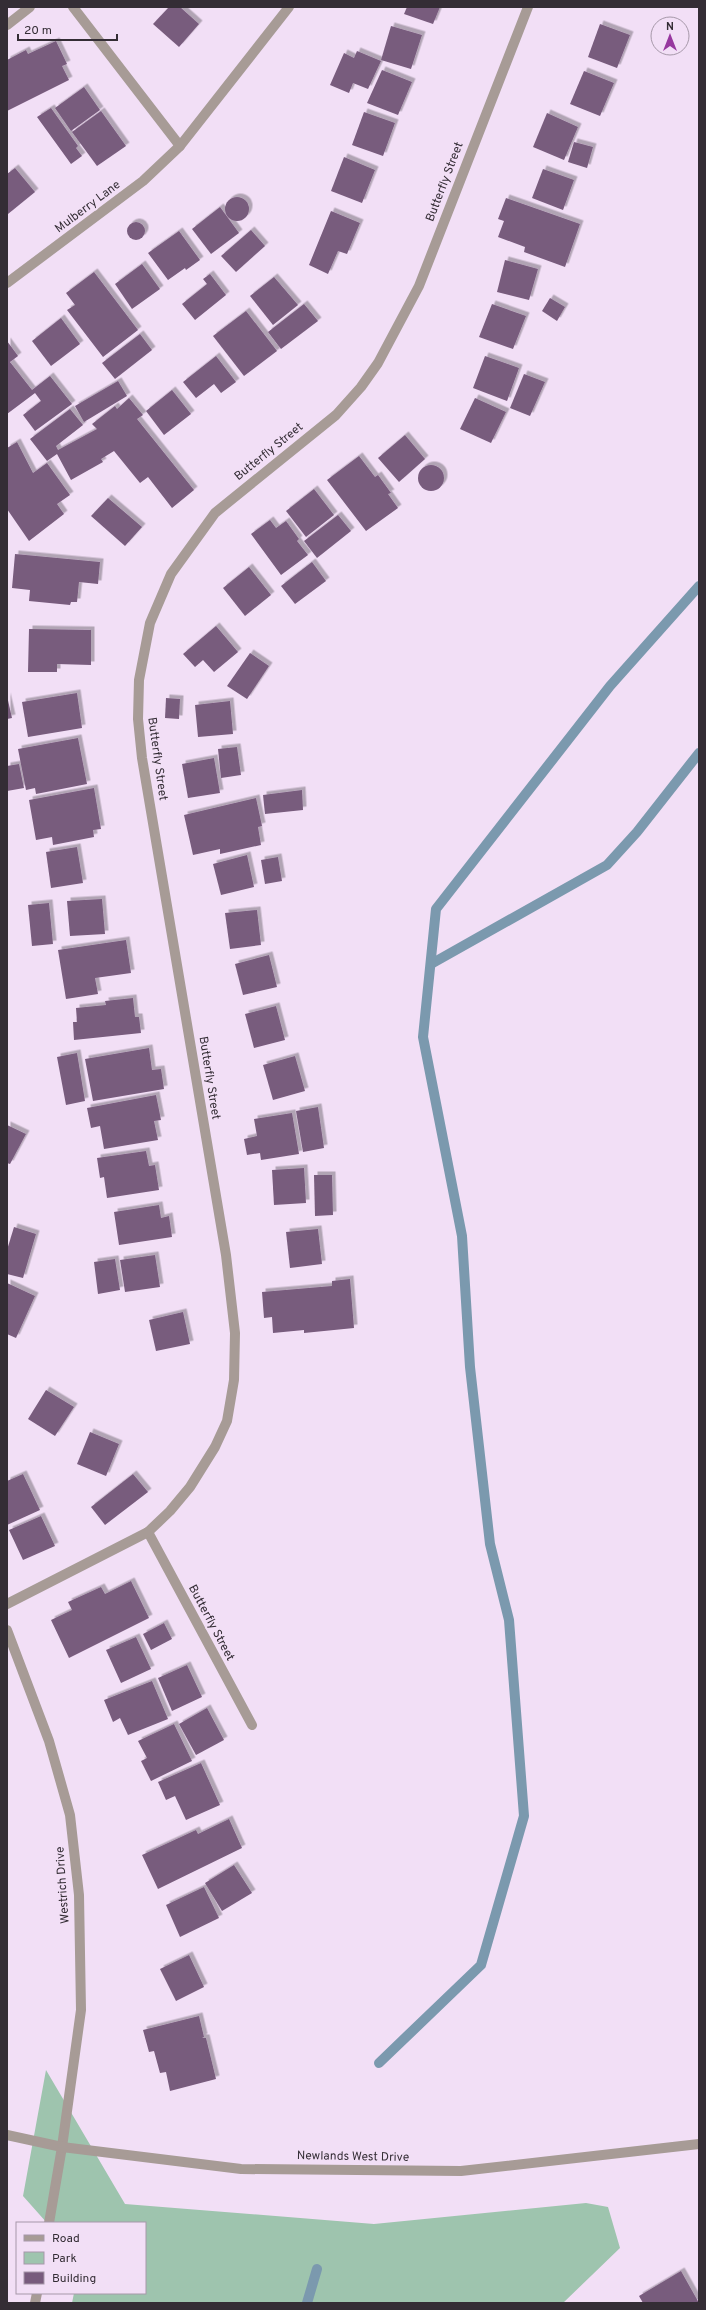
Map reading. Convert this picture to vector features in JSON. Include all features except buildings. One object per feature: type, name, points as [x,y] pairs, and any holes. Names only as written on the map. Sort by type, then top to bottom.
[{"type":"street","points":[[7,25],[30,7]]},
{"type":"street","points":[[73,7],[180,146]]},
{"type":"street","name":"Mulberry Lane","points":[[7,283],[143,181],[180,146],[289,7]]},
{"type":"street","name":"Butterfly Street","points":[[7,1604],[148,1532],[170,1511],[190,1487],[215,1447],[227,1420],[234,1380],[235,1333],[226,1256],[142,758],[138,719],[140,680],[150,623],[171,574],[215,513],[336,414],[361,387],[378,363],[419,286],[528,7]]},
{"type":"street","name":"Butterfly Street","points":[[148,1532],[252,1725]]},
{"type":"street","name":"Westrich Drive","points":[[7,1630],[49,1741],[70,1815],[79,1895],[81,2010],[62,2147],[49,2222]]},
{"type":"street","name":"Newlands West Drive","points":[[7,2135],[62,2147],[242,2169],[461,2171],[699,2144]]},
{"type":"green space","points":[[46,2070],[125,2204],[374,2224],[586,2203],[608,2207],[620,2248],[563,2303],[72,2303],[74,2294],[146,2294],[146,2222],[46,2222],[23,2196]]},
{"type":"waterway","points":[[379,2063],[481,1965],[524,1816],[509,1620],[490,1544],[470,1367],[462,1236],[423,1037],[436,909],[610,686],[699,586]]},
{"type":"waterway","points":[[431,964],[607,865],[637,832],[699,753]]},
{"type":"waterway","points":[[307,2303],[317,2269]]}]
